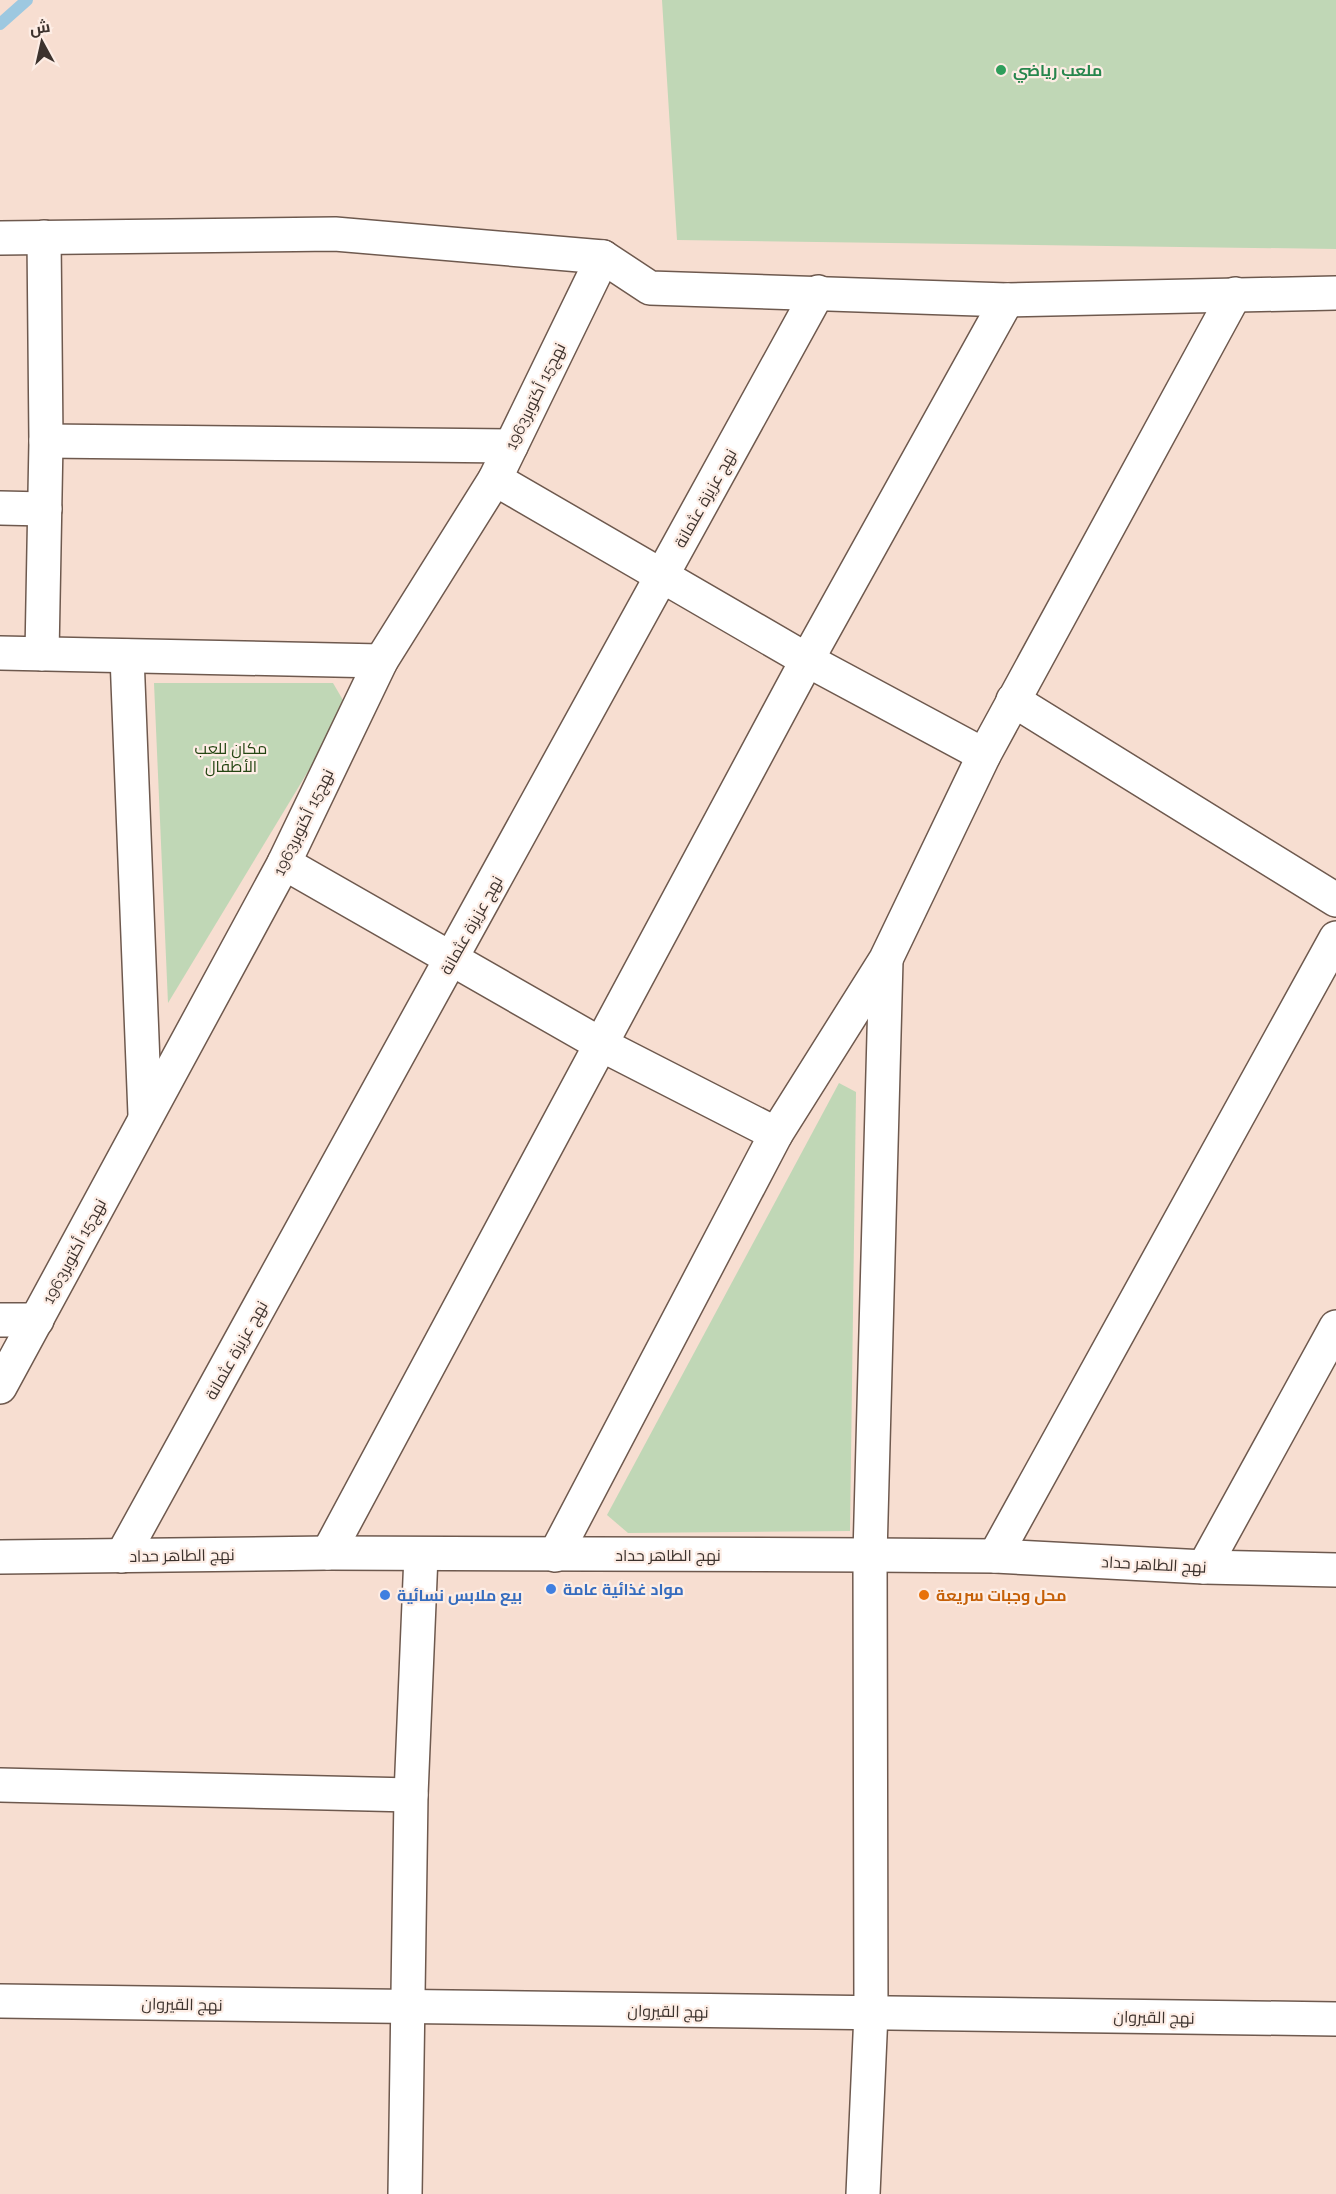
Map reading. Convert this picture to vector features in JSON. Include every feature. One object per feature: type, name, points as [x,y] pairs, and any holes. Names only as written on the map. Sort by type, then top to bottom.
[{"type":"street","points":[[0,238],[335,234],[603,257],[650,288],[1007,300],[1336,293]]},
{"type":"street","points":[[42,654],[46,441],[44,237]]},
{"type":"street","name":"نهج15 أكتوبر1963","points":[[0,1387],[284,863],[381,661],[495,479],[603,257]]},
{"type":"street","name":"نهج عزيزة عثمانة","points":[[122,1556],[818,292]]},
{"type":"street","points":[[555,1555],[776,1134],[886,959],[984,755],[1235,294]]},
{"type":"street","points":[[328,1553],[807,660],[1007,300]]},
{"type":"street","points":[[46,441],[511,446]]},
{"type":"street","points":[[495,479],[807,660],[984,755]]},
{"type":"street","points":[[0,508],[45,509]]},
{"type":"street","points":[[0,653],[381,661]]},
{"type":"street","points":[[128,656],[145,1117]]},
{"type":"street","points":[[1013,700],[1336,900]]},
{"type":"street","points":[[284,863],[602,1045],[776,1134]]},
{"type":"street","points":[[995,1557],[1336,938]]},
{"type":"street","points":[[862,2194],[871,2013],[870,1555],[886,959]]},
{"type":"street","points":[[0,1320],[37,1320]]},
{"type":"street","points":[[1204,1567],[1336,1327]]},
{"type":"street","name":"نهج الطاهر حداد","points":[[0,1557],[328,1553],[870,1555],[995,1557],[1204,1567],[1336,1570]]},
{"type":"street","points":[[405,2194],[406,2007],[411,1795],[421,1555]]},
{"type":"street","points":[[0,1785],[411,1795]]},
{"type":"street","name":"نهج القيروان","points":[[0,2001],[1336,2019]]},
{"type":"green space","name":"ملعب رياضي","points":[[662,0],[1336,0],[1336,249],[677,240]]},
{"type":"green space","name":"مكان للعب الأطفال","points":[[154,683],[333,683],[347,707],[168,1003]]},
{"type":"green space","points":[[839,1083],[856,1092],[850,1531],[628,1533],[607,1515]]},
{"type":"waterway","points":[[0,24],[27,0]]},
{"type":"place","name":"ملعب رياضي","points":[[1001,70]]},
{"type":"place","name":"مواد غذائية عامة","points":[[551,1589]]},
{"type":"place","name":"بيع ملابس نسائية","points":[[385,1595]]},
{"type":"place","name":"محل وجبات سريعة","points":[[924,1595]]}]
